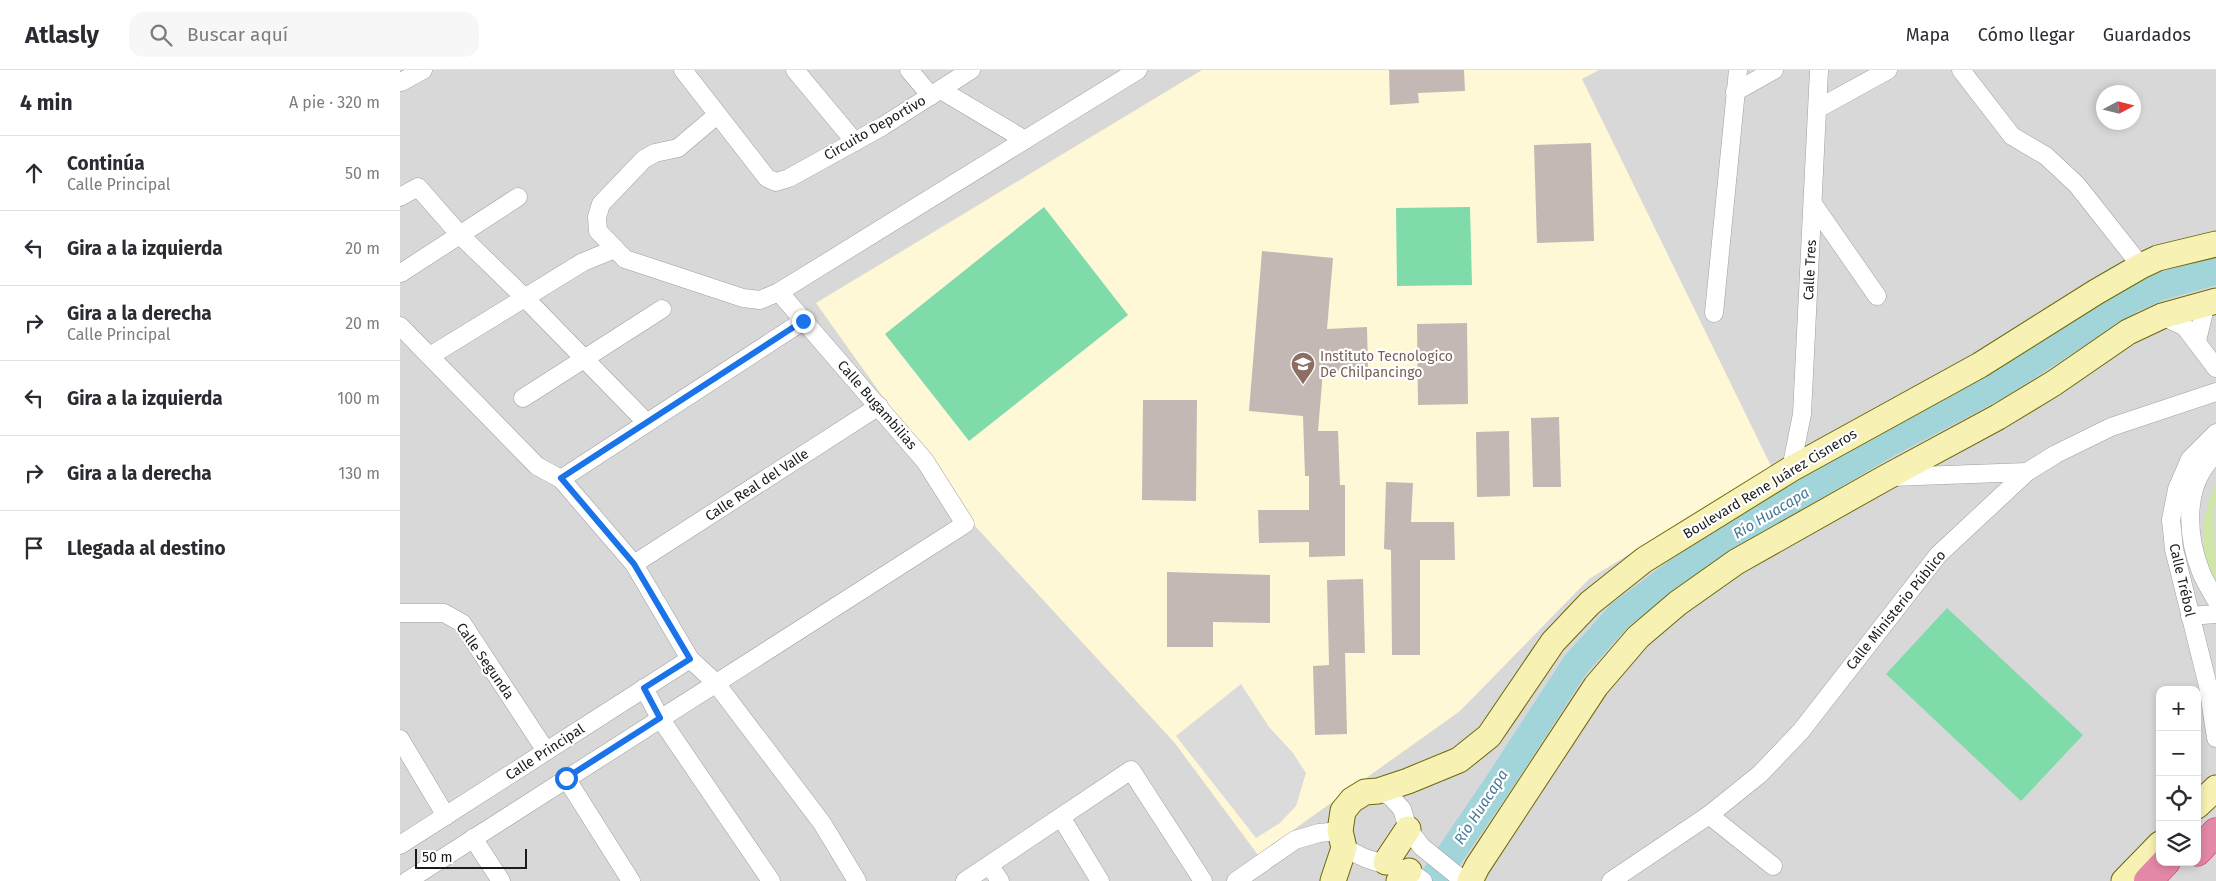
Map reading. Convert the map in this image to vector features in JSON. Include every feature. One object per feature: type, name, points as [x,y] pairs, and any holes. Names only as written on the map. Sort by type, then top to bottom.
[{"type":"highway","points":[[2201,826],[2216,810]]},
{"type":"highway","points":[[2201,848],[2216,832]]},
{"type":"highway","points":[[2148,881],[2162,866]]},
{"type":"highway","points":[[2170,881],[2183,866]]},
{"type":"main road","points":[[2150,262],[2177,243],[2216,231]]},
{"type":"main road","name":"Boulevard Rene Juárez Cisneros","points":[[1333,881],[1342,840],[1343,811],[1352,800],[1365,792],[1378,791],[1408,781],[1459,760],[1489,736],[1553,642],[1590,603],[1644,560],[1790,469],[1980,365],[2096,292],[2150,262],[2216,244]]},
{"type":"main road","points":[[1470,877],[1596,686],[1619,657],[1678,603],[1736,562],[1885,478],[1998,418],[2054,383],[2128,332],[2162,316],[2211,302]]},
{"type":"main road","points":[[2201,802],[2216,788]]},
{"type":"main road","points":[[1406,874],[1408,829]]},
{"type":"main road","points":[[2124,881],[2156,848]]},
{"type":"street","points":[[401,82],[423,70]]},
{"type":"street","points":[[683,70],[717,115],[678,148],[655,153],[644,159],[601,204],[597,218],[598,231],[625,259],[743,298],[760,300],[779,292],[1138,70]]},
{"type":"street","points":[[795,70],[855,142]]},
{"type":"street","points":[[909,70],[936,93],[1025,140]]},
{"type":"street","name":"Circuito Deportivo","points":[[717,115],[767,178],[776,182],[789,178],[855,142],[971,70]]},
{"type":"street","points":[[1714,313],[1738,70]]},
{"type":"street","points":[[1735,92],[1774,70]]},
{"type":"street","name":"Calle Tres","points":[[1790,469],[1802,414],[1819,108],[1819,70]]},
{"type":"street","points":[[1819,108],[1888,70]]},
{"type":"street","points":[[1961,70],[2012,136],[2046,156],[2077,185],[2150,262]]},
{"type":"street","points":[[400,197],[418,187],[460,235],[525,298],[646,422]]},
{"type":"street","points":[[401,273],[518,198]]},
{"type":"street","points":[[1814,204],[1876,296]]},
{"type":"street","points":[[430,356],[583,262],[615,248]]},
{"type":"street","name":"Calle Bugambilias","points":[[715,682],[965,524],[925,461],[779,292]]},
{"type":"street","points":[[2197,341],[2211,302]]},
{"type":"street","points":[[523,398],[662,310]]},
{"type":"street","points":[[2162,316],[2185,327],[2216,368]]},
{"type":"street","points":[[561,478],[803,321]]},
{"type":"street","points":[[400,326],[537,466],[561,478],[634,564],[690,659],[715,682],[822,823],[856,881]]},
{"type":"street","name":"Calle Ministerio Público","points":[[1611,881],[1709,815],[1760,774],[1801,731],[1938,556],[2026,472],[2056,454],[2111,427],[2216,392]]},
{"type":"street","name":"Calle Real del Valle","points":[[634,564],[879,406]]},
{"type":"street","name":"Calle Trébol","points":[[2216,433],[2190,459],[2177,489],[2171,520],[2174,550],[2190,616],[2212,688],[2216,738]]},
{"type":"street","name":"Calle Trébol","points":[[2216,454],[2207,462],[2197,478],[2190,504],[2193,545],[2202,573],[2216,600]]},
{"type":"street","points":[[1885,478],[2026,472]]},
{"type":"street","name":"Calle Segunda","points":[[400,613],[444,613],[462,624],[546,751]]},
{"type":"street","points":[[2190,616],[2216,614]]},
{"type":"street","name":"Calle Principal","points":[[400,845],[690,659]]},
{"type":"street","points":[[407,881],[715,682]]},
{"type":"street","points":[[644,688],[660,718],[771,881]]},
{"type":"street","points":[[400,740],[446,816]]},
{"type":"street","points":[[965,881],[1131,770],[1203,881]]},
{"type":"street","points":[[566,778],[631,881]]},
{"type":"street","points":[[1378,791],[1390,796],[1402,809],[1408,829],[1429,853],[1470,877]]},
{"type":"street","points":[[1709,815],[1773,866]]},
{"type":"street","points":[[1061,818],[1100,881]]},
{"type":"street","points":[[1236,881],[1295,840],[1319,833],[1342,840],[1364,858],[1406,874]]},
{"type":"street","points":[[473,838],[501,881]]},
{"type":"street","points":[[990,866],[1000,881]]},
{"type":"shaded area","points":[[400,70],[2216,70],[2216,881],[400,881]]},
{"type":"shaded area","name":"Instituto Tecnologico De Chilpancingo","points":[[1202,70],[1599,70],[1582,79],[1771,466],[1589,579],[1460,711],[1258,855],[1174,742],[975,526],[816,303]]},
{"type":"shaded area","points":[[1241,684],[1269,727],[1293,753],[1306,773],[1296,806],[1280,823],[1256,838],[1176,736]]},
{"type":"green space","points":[[1044,207],[1128,315],[969,441],[885,334]]},
{"type":"green space","points":[[1470,207],[1472,285],[1397,286],[1396,208]]},
{"type":"green space","points":[[2216,484],[2216,501],[2213,509],[2216,580],[2206,557],[2203,532],[2207,507]]},
{"type":"green space","points":[[1947,608],[2083,735],[2021,801],[1886,674]]},
{"type":"building","points":[[1389,70],[1464,70],[1465,91],[1418,93],[1419,103],[1390,105]]},
{"type":"building","points":[[1591,143],[1594,241],[1537,243],[1534,145]]},
{"type":"building","points":[[1262,251],[1333,258],[1327,329],[1367,327],[1368,370],[1323,371],[1318,431],[1338,431],[1340,485],[1345,485],[1345,556],[1309,557],[1309,542],[1259,543],[1258,510],[1309,510],[1309,476],[1305,476],[1303,416],[1249,411]]},
{"type":"building","points":[[1467,323],[1468,404],[1418,405],[1417,324]]},
{"type":"building","points":[[1143,400],[1197,400],[1196,501],[1142,500]]},
{"type":"building","points":[[1559,417],[1561,487],[1533,487],[1531,418]]},
{"type":"building","points":[[1509,431],[1510,496],[1477,497],[1476,432]]},
{"type":"building","points":[[1386,482],[1413,483],[1411,522],[1454,522],[1455,560],[1420,560],[1420,655],[1392,655],[1391,550],[1384,549]]},
{"type":"building","points":[[1167,572],[1270,575],[1270,623],[1213,622],[1213,647],[1167,647]]},
{"type":"building","points":[[1363,579],[1365,653],[1345,653],[1347,734],[1315,735],[1313,666],[1329,665],[1327,580]]},
{"type":"waterway","name":"Río Huacapa","points":[[1432,881],[1576,664],[1620,615],[1676,573],[1745,527],[1888,443],[1996,386],[2131,299],[2161,286],[2216,271]]},
{"type":"place","name":"Instituto Tecnologico De Chilpancingo","points":[[1303,385]]},
{"type":"route","points":[[566,778],[660,718],[644,688],[690,659],[634,564],[561,478],[803,321]]}]
